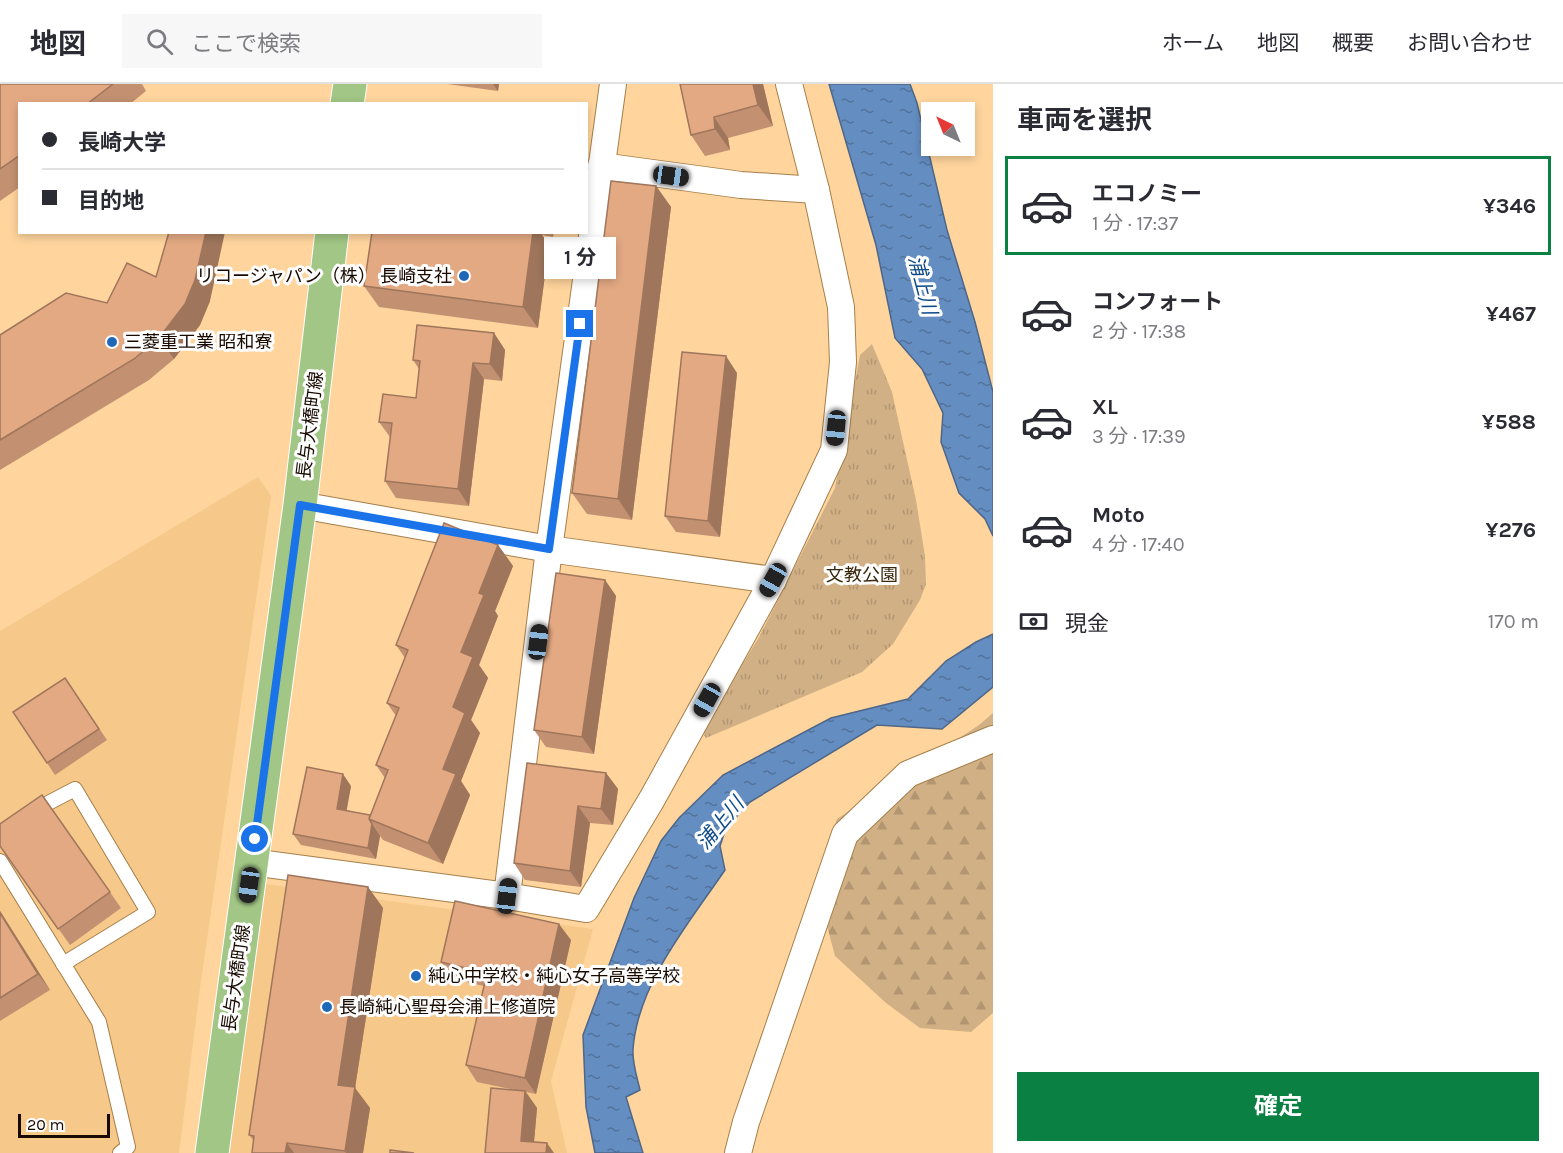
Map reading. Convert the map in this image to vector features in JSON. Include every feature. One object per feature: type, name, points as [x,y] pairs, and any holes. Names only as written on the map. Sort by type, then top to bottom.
[{"type":"main road","points":[[347,102],[350,84]]},
{"type":"main road","name":"長与大橋町線","points":[[212,1153],[300,505],[332,234]]},
{"type":"street","points":[[507,896],[549,549],[613,84]]},
{"type":"street","points":[[252,862],[507,896],[586,909],[652,799],[773,580],[834,450],[843,362],[841,307],[816,189],[789,84]]},
{"type":"street","points":[[601,166],[741,185],[816,189]]},
{"type":"street","points":[[300,505],[549,549],[773,580]]},
{"type":"street","points":[[738,1153],[746,1122],[845,834],[908,774],[993,739]]},
{"type":"lane","points":[[19,819],[75,789],[148,912],[63,964]]},
{"type":"lane","points":[[0,861],[99,1022],[128,1147],[120,1153]]},
{"type":"shaded area","points":[[258,477],[271,496],[200,988],[179,1153],[0,1153],[0,631]]},
{"type":"shaded area","name":"純心中学校・純心女子高等学校","points":[[266,884],[593,929],[551,1081],[567,1153],[226,1153]]},
{"type":"green space","name":"文教公園","points":[[872,344],[892,392],[916,500],[925,556],[926,584],[920,600],[893,644],[862,672],[706,738],[702,732],[709,717],[758,639],[835,488],[860,355]]},
{"type":"green space","points":[[993,713],[993,1013],[971,1032],[920,1028],[886,1003],[835,956],[815,881],[837,819],[979,725]]},
{"type":"water","name":"浦上川","points":[[829,84],[910,84],[917,103],[921,120],[921,156],[930,156],[947,230],[975,322],[993,392],[993,536],[985,519],[959,493],[941,442],[943,413],[922,369],[895,338],[876,245]]},
{"type":"water","name":"浦上川","points":[[993,634],[993,687],[942,729],[877,725],[750,802],[726,828],[720,846],[725,870],[667,955],[644,1001],[637,1025],[633,1054],[640,1090],[626,1097],[643,1153],[595,1153],[586,1107],[583,1035],[634,898],[661,841],[679,818],[723,775],[831,718],[908,699],[946,661]]},
{"type":"building","points":[[0,84],[113,84],[90,102],[18,102],[18,156],[0,169]]},
{"type":"building","points":[[680,84],[753,84],[758,105],[714,117],[715,129],[691,135]]},
{"type":"building","points":[[611,181],[656,186],[618,499],[572,493]]},
{"type":"building","name":"三菱重工業 昭和寮","points":[[168,234],[206,234],[195,280],[185,304],[159,338],[134,359],[0,440],[0,335],[66,293],[107,303],[127,263],[156,277]]},
{"type":"building","name":"リコージャパン（株） 長崎支社","points":[[372,234],[533,234],[523,307],[364,286]]},
{"type":"building","points":[[417,325],[494,333],[490,364],[473,363],[458,489],[385,481],[392,423],[379,422],[383,394],[416,398],[420,361],[413,360]]},
{"type":"building","points":[[682,352],[726,356],[708,521],[665,516]]},
{"type":"building","points":[[444,523],[498,545],[479,593],[484,595],[461,652],[473,657],[453,707],[465,713],[443,769],[456,774],[428,843],[369,819],[388,770],[376,765],[399,708],[387,703],[408,650],[396,645]]},
{"type":"building","points":[[556,573],[605,580],[582,737],[534,730]]},
{"type":"building","points":[[65,678],[99,729],[47,763],[13,712]]},
{"type":"building","points":[[527,763],[606,773],[601,809],[578,806],[570,871],[514,863]]},
{"type":"building","points":[[307,767],[343,774],[337,809],[370,815],[369,819],[372,824],[368,848],[293,834]]},
{"type":"building","points":[[42,795],[110,892],[58,929],[0,846],[0,824]]},
{"type":"building","name":"長崎純心聖母会浦上修道院","points":[[288,875],[368,887],[338,1085],[355,1087],[345,1151],[287,1143],[285,1153],[252,1153],[254,1136],[249,1135]]},
{"type":"building","points":[[455,901],[559,924],[525,1078],[466,1065],[487,973],[441,962]]},
{"type":"building","points":[[0,913],[38,974],[0,998]]},
{"type":"building","points":[[491,1088],[525,1091],[521,1141],[547,1143],[546,1153],[485,1153]]},
{"type":"building","points":[[390,1150],[414,1153],[390,1153]]},
{"type":"place","name":"リコージャパン（株） 長崎支社","points":[[464,276]]},
{"type":"place","name":"三菱重工業 昭和寮","points":[[112,342]]},
{"type":"place","name":"純心中学校・純心女子高等学校","points":[[416,976]]},
{"type":"place","name":"長崎純心聖母会浦上修道院","points":[[327,1007]]},
{"type":"route","points":[[255,839],[300,505],[549,549],[580,324]]}]
